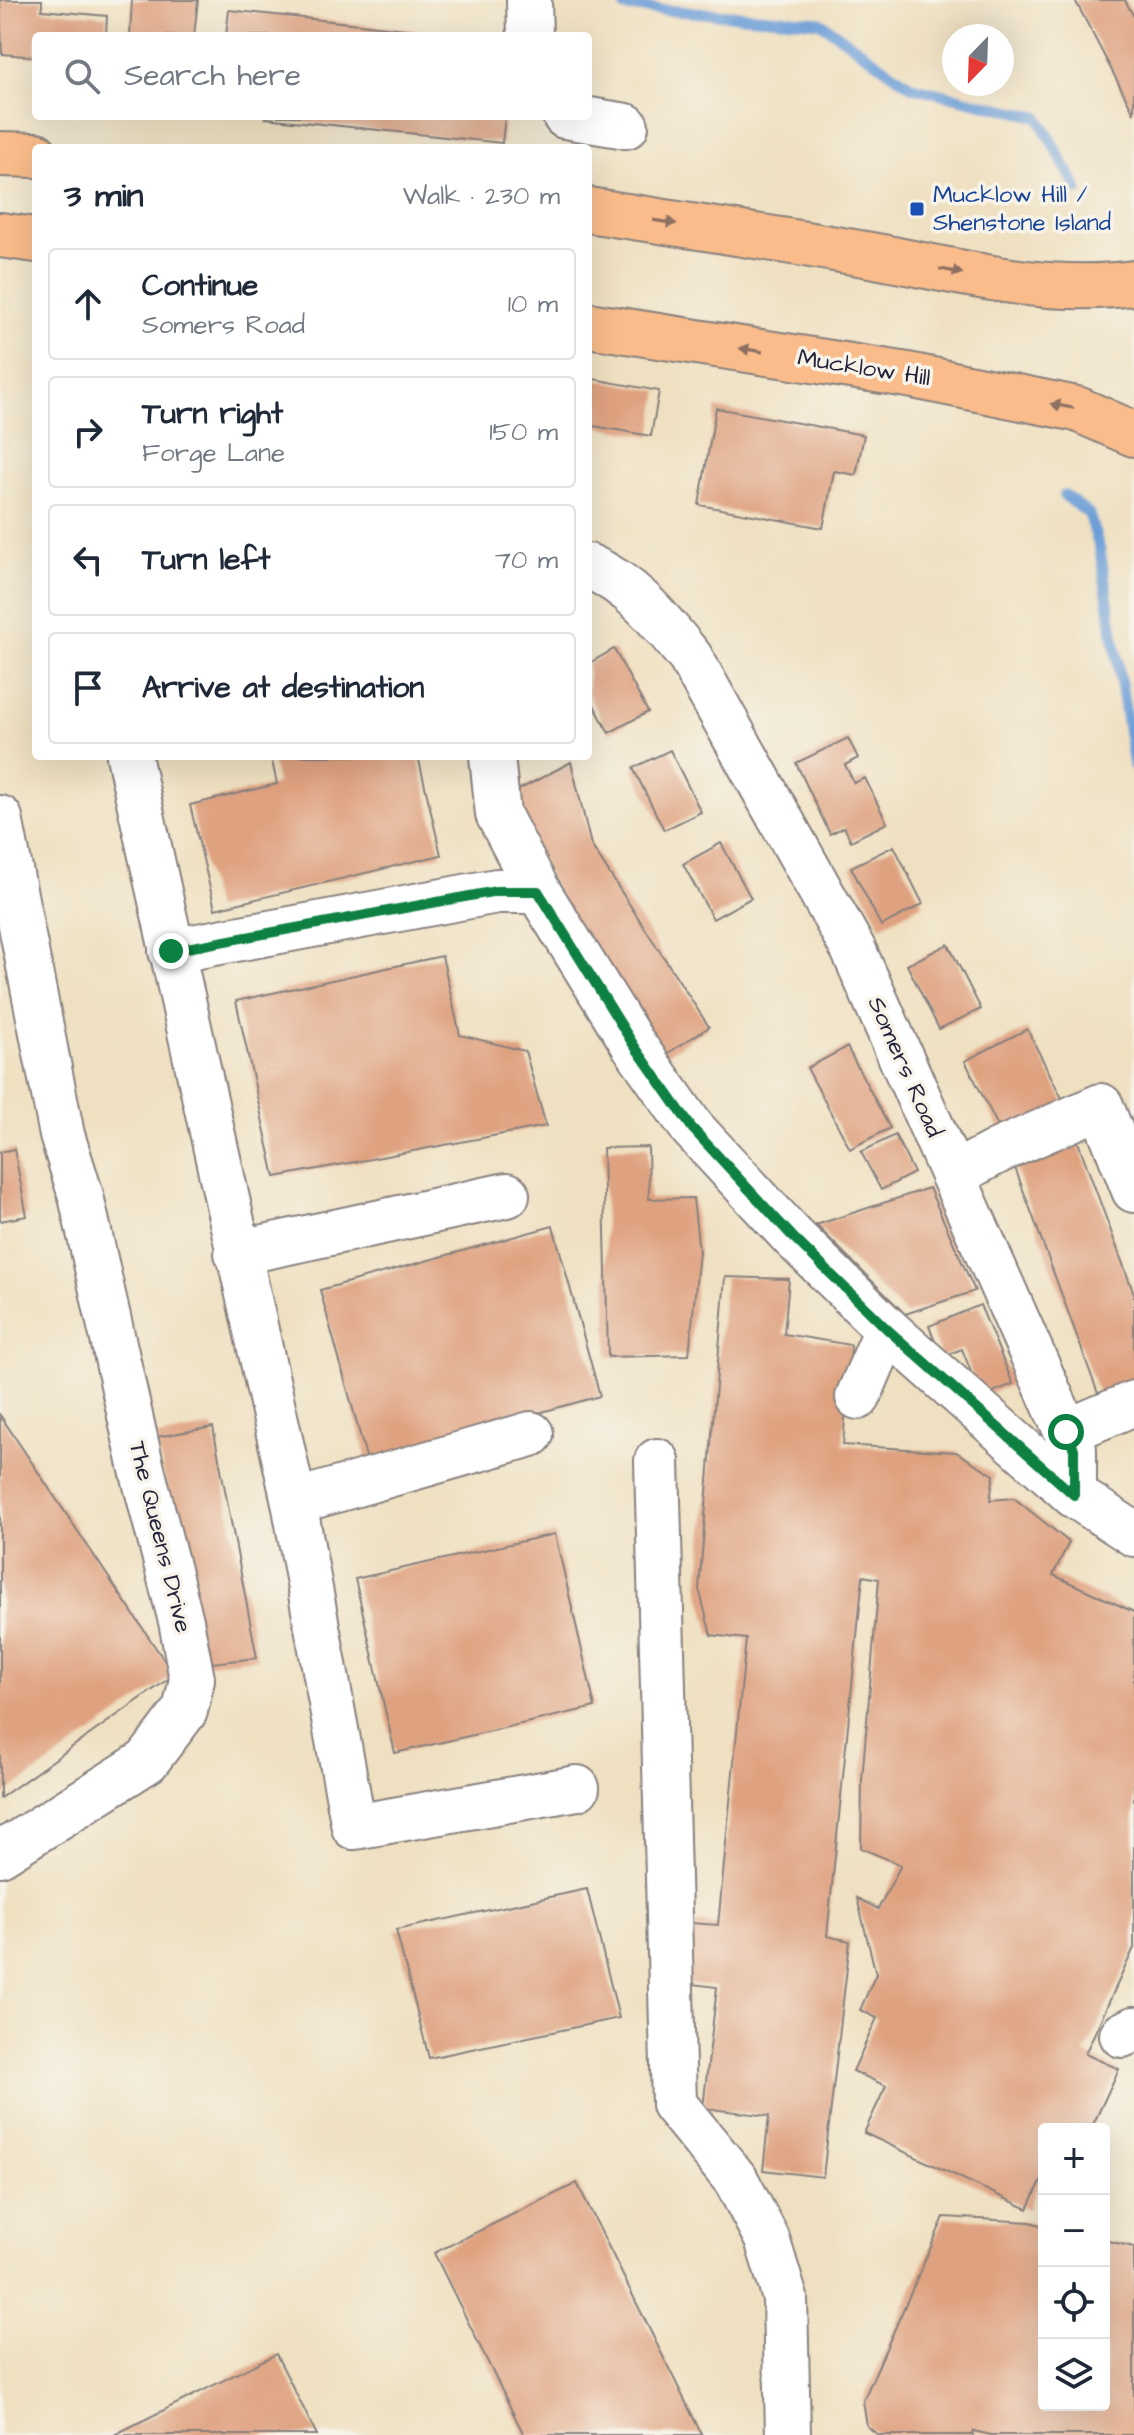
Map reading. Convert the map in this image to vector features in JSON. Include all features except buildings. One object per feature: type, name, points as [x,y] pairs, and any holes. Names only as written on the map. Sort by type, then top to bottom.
[{"type":"highway","points":[[0,154],[32,155]]},
{"type":"highway","points":[[592,211],[1053,287],[1106,287],[1134,283]]},
{"type":"highway","name":"Mucklow Hill","points":[[592,326],[923,378],[1077,409],[1134,434]]},
{"type":"street","points":[[529,0],[530,32]]},
{"type":"street","points":[[589,120],[626,126]]},
{"type":"street","name":"Somers Road","points":[[601,571],[658,618],[690,657],[853,949],[1074,1449],[1074,1495]]},
{"type":"street","points":[[130,760],[294,1502],[354,1827],[577,1788]]},
{"type":"street","points":[[492,760],[498,814],[538,891],[633,1044],[692,1128],[792,1236],[887,1329],[1074,1495],[1134,1534]]},
{"type":"street","name":"The Queens Drive","points":[[0,818],[62,1135],[81,1196],[192,1679],[185,1711],[147,1761],[0,1854]]},
{"type":"street","points":[[171,951],[497,891],[538,891]]},
{"type":"street","points":[[953,1175],[998,1151],[1101,1106],[1134,1190]]},
{"type":"street","points":[[237,1253],[507,1195]]},
{"type":"street","points":[[858,1397],[887,1329]]},
{"type":"street","points":[[1066,1432],[1134,1403]]},
{"type":"street","points":[[294,1502],[531,1434]]},
{"type":"street","points":[[657,1461],[674,2104],[736,2180],[767,2239],[785,2298],[788,2435]]},
{"type":"waterway","points":[[625,7],[820,22],[912,87],[1038,117],[1078,190]]},
{"type":"waterway","points":[[1064,495],[1089,514],[1100,550],[1134,766]]},
{"type":"place","name":"Mucklow Hill / Shenstone Island","points":[[917,209]]},
{"type":"route","points":[[171,951],[497,891],[538,891],[633,1044],[692,1128],[792,1236],[887,1329],[1074,1495],[1074,1449],[1066,1432]]}]
